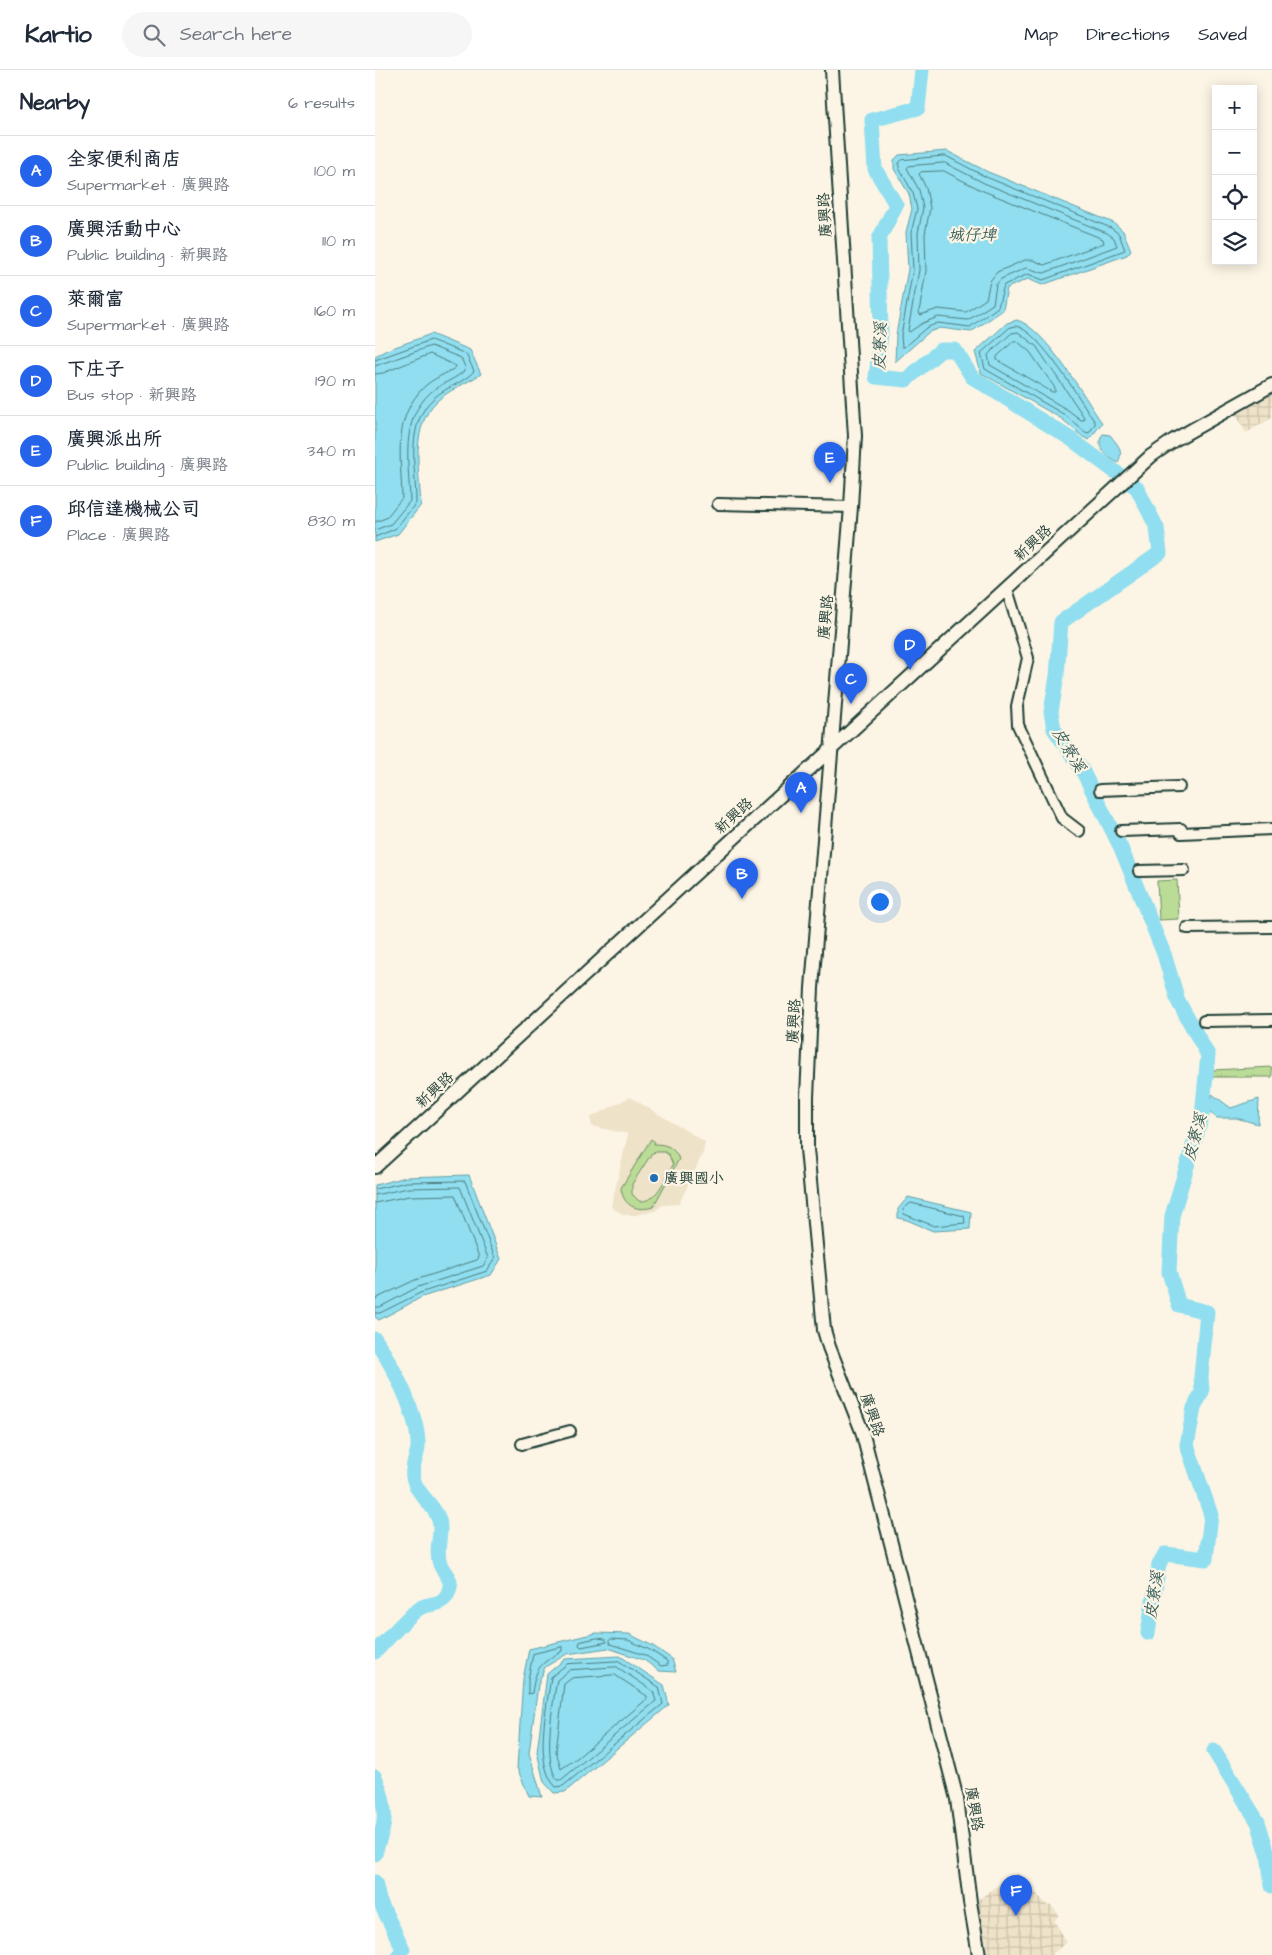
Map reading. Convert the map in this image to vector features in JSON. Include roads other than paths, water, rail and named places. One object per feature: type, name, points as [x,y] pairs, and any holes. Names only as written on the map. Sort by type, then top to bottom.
[{"type":"street","name":"廣興路","points":[[832,70],[855,436],[851,507],[812,988],[807,1149],[824,1330],[862,1431],[957,1799],[970,1902],[979,1955]]},
{"type":"street","name":"新興路","points":[[375,1167],[1151,456],[1174,440],[1272,385]]},
{"type":"street","points":[[718,504],[851,507]]},
{"type":"street","points":[[1007,589],[1028,658],[1017,706],[1018,726],[1062,818],[1079,831]]},
{"type":"street","points":[[1100,790],[1179,787]]},
{"type":"street","points":[[1121,831],[1272,829]]},
{"type":"street","points":[[1139,871],[1183,870]]},
{"type":"street","points":[[1187,928],[1272,927]]},
{"type":"street","points":[[1203,1022],[1272,1020]]},
{"type":"street","points":[[522,1444],[570,1431]]},
{"type":"water","name":"城仔埤","points":[[947,151],[988,172],[1114,223],[1123,231],[1131,250],[1127,255],[1042,285],[1028,279],[1007,288],[1003,310],[971,332],[940,328],[929,332],[895,362],[896,335],[908,269],[906,232],[912,209],[909,194],[894,169],[894,160],[899,155]]},
{"type":"water","points":[[1017,320],[1040,336],[1052,350],[1102,423],[1089,440],[1062,419],[981,373],[975,352],[1007,323]]},
{"type":"water","points":[[431,334],[470,350],[481,374],[442,397],[428,411],[423,423],[418,450],[421,505],[398,534],[375,542],[375,356]]},
{"type":"water","points":[[1103,434],[1110,435],[1119,448],[1120,458],[1118,463],[1103,451],[1100,443]]},
{"type":"water","points":[[1212,1094],[1231,1108],[1259,1099],[1258,1124],[1236,1118],[1217,1118],[1208,1110]]},
{"type":"water","points":[[469,1175],[501,1259],[491,1275],[422,1297],[379,1320],[375,1317],[375,1185],[406,1177]]},
{"type":"water","points":[[908,1197],[971,1212],[970,1229],[933,1231],[898,1218],[898,1209]]},
{"type":"water","points":[[596,1633],[629,1634],[653,1646],[672,1659],[676,1672],[659,1671],[644,1660],[608,1648],[567,1654],[545,1667],[538,1685],[529,1753],[542,1797],[529,1796],[517,1768],[523,1679],[529,1649]]},
{"type":"water","points":[[620,1656],[664,1685],[669,1705],[565,1792],[554,1793],[544,1782],[537,1752],[547,1674],[565,1659]]},
{"type":"waterway","name":"皮寮溪","points":[[922,70],[918,108],[872,120],[875,169],[896,205],[879,239],[881,334],[876,377],[906,380],[941,350],[955,350],[972,377],[1071,439],[1137,488],[1157,528],[1160,553],[1061,622],[1057,676],[1051,712],[1054,729],[1081,768],[1121,848],[1164,954],[1178,1001],[1208,1055],[1202,1116],[1172,1216],[1169,1272],[1179,1305],[1207,1312],[1201,1377],[1202,1392],[1194,1408],[1187,1445],[1211,1515],[1206,1559],[1165,1554],[1159,1564],[1148,1633]]},
{"type":"waterway","points":[[375,1339],[397,1377],[410,1406],[417,1434],[418,1447],[413,1477],[417,1488],[437,1515],[440,1527],[438,1558],[449,1578],[450,1584],[448,1594],[441,1602],[418,1609],[375,1652]]},
{"type":"waterway","name":"皮寮溪","points":[[1214,1751],[1258,1822],[1268,1854],[1272,1886]]},
{"type":"waterway","points":[[375,1777],[382,1795],[384,1808],[383,1827],[375,1854]]},
{"type":"waterway","points":[[375,1882],[379,1900],[403,1949],[399,1955]]},
{"type":"place","name":"廣興派出所","points":[[830,483]]},
{"type":"place","name":"下庄子","points":[[910,670]]},
{"type":"place","name":"萊爾富","points":[[851,704]]},
{"type":"place","name":"全家便利商店","points":[[801,813]]},
{"type":"place","name":"廣興活動中心","points":[[742,899]]},
{"type":"place","name":"廣興國小","points":[[654,1178]]},
{"type":"place","name":"邱信達機械公司","points":[[1016,1916]]}]
